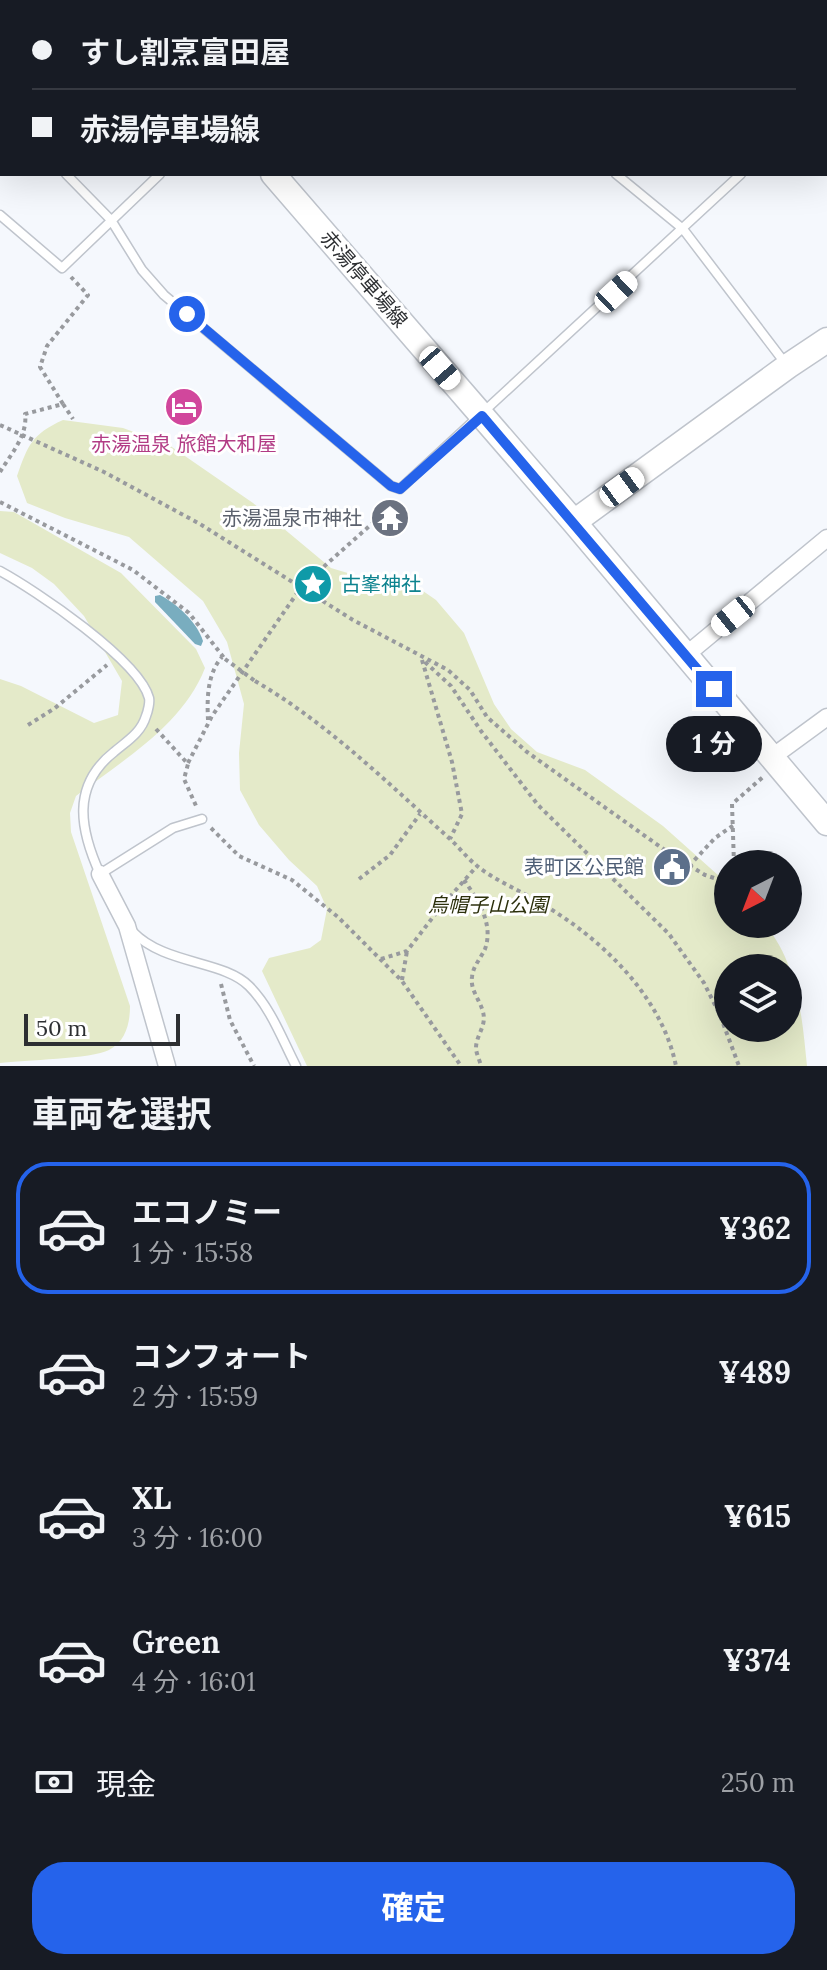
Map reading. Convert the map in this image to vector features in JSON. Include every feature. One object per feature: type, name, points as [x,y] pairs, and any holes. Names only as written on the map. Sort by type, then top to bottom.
[{"type":"main road","name":"赤湯停車場線","points":[[275,176],[574,522],[827,823]]},
{"type":"main road","points":[[574,522],[827,340]]},
{"type":"street","points":[[686,655],[827,538]]},
{"type":"street","points":[[774,762],[827,717]]},
{"type":"street","points":[[100,874],[127,926],[167,1066]]},
{"type":"lane","points":[[68,176],[111,220],[142,270],[164,295],[391,486],[400,489],[739,176]]},
{"type":"lane","points":[[0,215],[62,268],[158,176]]},
{"type":"lane","points":[[618,176],[683,229],[788,366]]},
{"type":"lane","points":[[0,571],[35,593],[117,655],[142,685],[149,699],[146,718],[134,737],[104,761],[83,796],[87,847],[100,874],[173,828],[202,819]]},
{"type":"lane","points":[[127,926],[141,941],[160,952],[217,970],[248,984],[267,1010],[296,1066]]},
{"type":"path","points":[[62,268],[88,295],[47,346],[40,367],[73,419]]},
{"type":"path","points":[[0,472],[23,434],[25,414],[63,404]]},
{"type":"path","points":[[0,425],[104,472],[200,524],[353,620],[448,670],[470,690],[487,717],[508,738],[689,866],[714,878]]},
{"type":"path","points":[[0,502],[133,570],[152,584],[189,613],[224,658],[321,724],[477,866],[547,907],[586,935],[626,970],[657,1015],[672,1048],[676,1066]]},
{"type":"path","points":[[384,513],[302,586],[208,723],[184,779],[188,794],[202,819],[225,844],[239,856],[292,880],[338,917],[402,981],[461,1066]]},
{"type":"path","points":[[28,725],[59,705],[117,655]]},
{"type":"path","points":[[208,723],[207,701],[212,672],[224,658]]},
{"type":"path","points":[[421,658],[452,762],[462,814],[450,839]]},
{"type":"path","points":[[421,658],[451,686],[538,805],[669,934],[704,983],[739,1066]]},
{"type":"path","points":[[154,727],[188,764]]},
{"type":"path","points":[[734,850],[732,804],[774,762]]},
{"type":"path","points":[[359,879],[390,855],[420,814]]},
{"type":"path","points":[[689,866],[715,838],[734,825]]},
{"type":"path","points":[[402,981],[407,951],[477,866]]},
{"type":"path","points":[[464,880],[481,908],[489,929],[484,951],[471,978],[483,1012],[484,1024],[476,1048],[481,1066]]},
{"type":"path","points":[[380,959],[407,951]]},
{"type":"path","points":[[217,970],[230,1020],[254,1066]]},
{"type":"green space","name":"烏帽子山公園","points":[[63,420],[123,428],[169,445],[253,503],[331,568],[361,577],[410,582],[436,600],[464,633],[494,704],[511,729],[537,752],[585,770],[663,826],[714,872],[714,938],[776,940],[784,954],[714,954],[714,1042],[802,1042],[802,1026],[807,1066],[307,1066],[262,971],[269,958],[310,948],[321,940],[327,909],[317,886],[259,825],[240,790],[239,753],[244,704],[227,642],[203,601],[129,537],[27,503],[17,476],[32,442],[44,430]]},
{"type":"green space","points":[[0,511],[14,512],[121,573],[196,649],[205,668],[195,688],[167,724],[132,755],[76,796],[70,813],[71,832],[130,1006],[123,1037],[115,1046],[100,1053],[0,1063],[0,679],[21,686],[94,723],[118,715],[122,681],[84,616],[54,584],[32,568],[0,553]]},
{"type":"water","points":[[160,595],[191,620],[203,641],[201,646],[195,644],[155,602],[155,596]]},
{"type":"place","name":"赤湯温泉 旅館大和屋","points":[[184,407]]},
{"type":"place","name":"赤湯温泉市神社","points":[[390,518]]},
{"type":"place","name":"古峯神社","points":[[313,584]]},
{"type":"place","name":"表町区公民館","points":[[672,867]]},
{"type":"route","points":[[187,314],[391,486],[400,489],[482,416],[714,689]]}]
